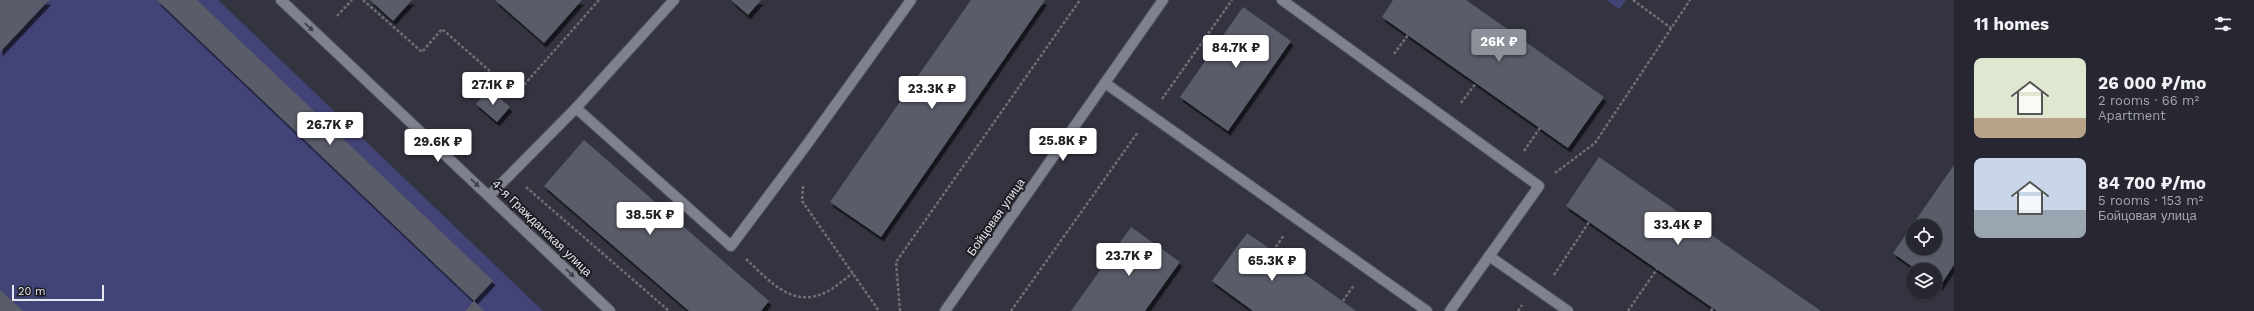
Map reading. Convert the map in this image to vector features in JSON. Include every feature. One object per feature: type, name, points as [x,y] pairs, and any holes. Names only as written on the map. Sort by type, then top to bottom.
[{"type":"street","name":"4-я Гражданская улица","points":[[281,0],[610,311]]},
{"type":"street","points":[[489,196],[576,108],[674,0]]},
{"type":"street","points":[[576,108],[731,246],[805,147],[910,0]]},
{"type":"street","name":"Бойцовая улица","points":[[945,311],[1163,0]]},
{"type":"street","points":[[1282,0],[1539,186],[1450,311]]},
{"type":"street","points":[[1105,83],[1151,114],[1427,311]]},
{"type":"street","points":[[1489,256],[1568,311]]},
{"type":"path","points":[[338,16],[352,0]]},
{"type":"path","points":[[363,0],[422,52],[442,29],[516,94],[599,0]]},
{"type":"path","points":[[900,311],[896,262],[1080,0]]},
{"type":"path","points":[[1011,311],[1232,0]]},
{"type":"path","points":[[1633,0],[1671,28]]},
{"type":"path","points":[[1539,186],[1595,142],[1690,0]]},
{"type":"path","points":[[1449,120],[1476,82]]},
{"type":"path","points":[[1513,167],[1540,128]]},
{"type":"path","points":[[805,147],[802,201],[879,311]]},
{"type":"path","points":[[511,174],[669,311]]},
{"type":"path","points":[[1542,293],[1589,222]]},
{"type":"path","points":[[731,246],[784,293],[804,298],[822,294],[853,273]]},
{"type":"path","points":[[1628,311],[1657,269]]},
{"type":"shaded area","points":[[0,0],[218,0],[543,311],[0,311]]},
{"type":"shaded area","points":[[1606,0],[1626,0],[1619,9]]},
{"type":"building","points":[[0,0],[49,0],[0,52]]},
{"type":"building","points":[[157,0],[197,0],[493,281],[474,301]]},
{"type":"building","points":[[370,0],[412,0],[393,21]]},
{"type":"building","points":[[495,0],[582,0],[544,43]]},
{"type":"building","points":[[731,0],[761,0],[748,15]]},
{"type":"building","points":[[971,0],[1045,0],[881,237],[830,202]]},
{"type":"building","points":[[1393,0],[1466,0],[1604,97],[1568,148],[1382,17]]},
{"type":"building","points":[[1243,7],[1291,41],[1228,131],[1180,97]]},
{"type":"building","points":[[489,89],[510,107],[497,122],[476,104]]},
{"type":"building","points":[[584,140],[769,301],[761,311],[689,311],[544,186]]},
{"type":"building","points":[[1599,157],[1821,311],[1717,311],[1566,206]]},
{"type":"building","points":[[1954,165],[1954,265],[1942,283],[1942,263],[1907,263],[1893,253],[1906,234],[1906,255],[1942,255],[1942,219],[1917,219]]},
{"type":"building","points":[[1131,227],[1180,262],[1145,311],[1071,311]]},
{"type":"building","points":[[1247,233],[1356,311],[1253,311],[1212,281]]},
{"type":"building","points":[[0,290],[23,311],[0,311]]},
{"type":"building","points":[[474,301],[484,311],[465,311]]}]
